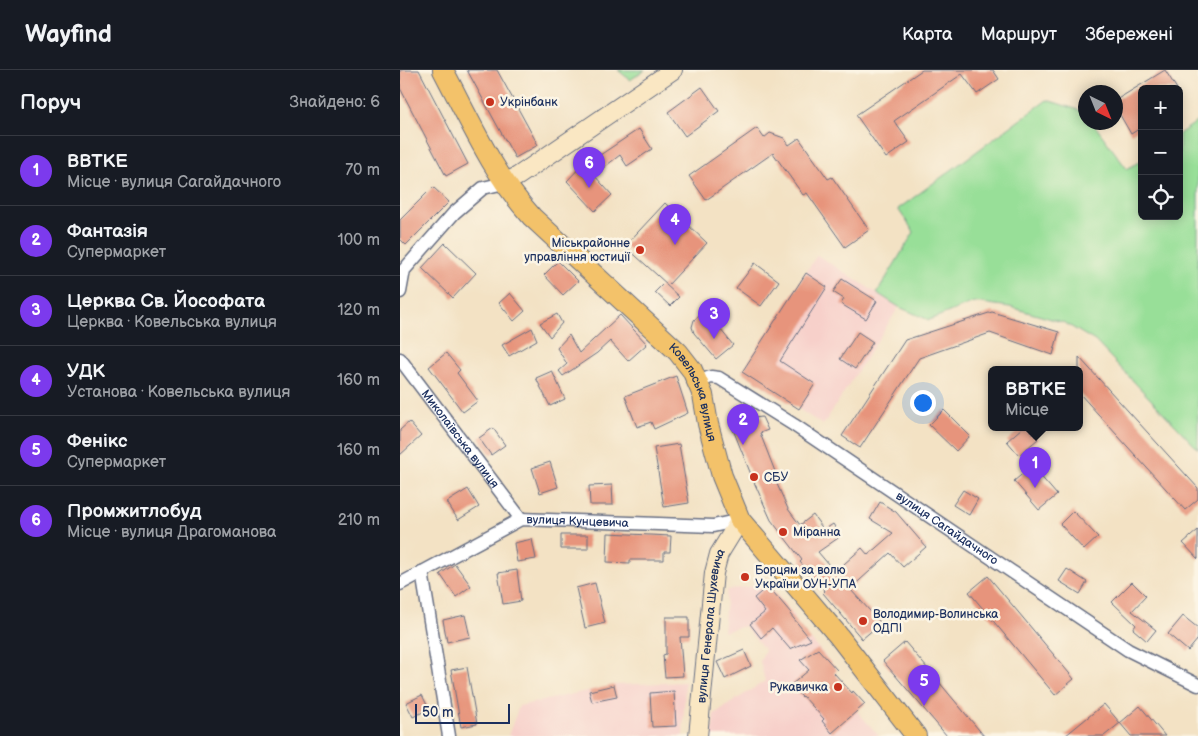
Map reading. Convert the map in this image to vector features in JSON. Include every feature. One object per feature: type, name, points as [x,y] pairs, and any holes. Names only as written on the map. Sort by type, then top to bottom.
[{"type":"main road","name":"Ковельська вулиця","points":[[443,70],[486,153],[504,183],[532,217],[678,352],[692,370],[703,395],[708,424],[722,476],[740,520],[837,634],[916,736]]},
{"type":"street","points":[[400,292],[402,271],[470,197],[483,188],[504,183],[518,176],[673,70]]},
{"type":"street","name":"Миколаївська вулиця","points":[[400,360],[521,519]]},
{"type":"street","name":"вулиця Сагайдачного","points":[[697,382],[711,377],[719,378],[801,430],[1128,650],[1198,685]]},
{"type":"street","name":"вулиця Кунцевича","points":[[400,584],[521,519],[713,526],[740,520]]},
{"type":"street","name":"вулиця Генерала Шухевича","points":[[698,736],[714,573],[719,554],[740,520]]},
{"type":"street","points":[[422,572],[449,736]]},
{"type":"shaded area","points":[[817,255],[899,307],[823,425],[742,372]]},
{"type":"shaded area","points":[[768,584],[793,614],[797,623],[837,670],[834,673],[851,693],[853,691],[865,704],[857,711],[879,736],[712,736],[714,714],[765,681],[760,661],[765,650],[744,626],[723,632],[727,590]]},
{"type":"shaded area","points":[[685,682],[683,736],[508,736],[519,706],[614,685]]},
{"type":"green space","points":[[618,70],[645,70],[630,80]]},
{"type":"green space","points":[[1047,100],[1078,110],[1078,130],[1098,130],[1127,169],[1138,162],[1138,220],[1183,220],[1183,131],[1198,121],[1198,449],[1095,341],[1065,323],[1010,307],[974,302],[929,320],[899,307],[877,293],[914,232],[898,209]]},
{"type":"building","points":[[400,70],[419,70],[468,164],[446,176],[400,88]]},
{"type":"building","points":[[467,70],[497,70],[538,145],[515,158]]},
{"type":"building","points":[[922,70],[993,70],[999,79],[977,94],[962,74],[894,121],[909,142],[886,158],[856,115]]},
{"type":"building","points":[[1165,70],[1174,85],[1140,85]]},
{"type":"building","points":[[702,87],[719,111],[685,136],[668,112]]},
{"type":"building","points":[[1138,87],[1138,130],[1131,134],[1123,120],[1123,96]]},
{"type":"building","points":[[757,128],[764,138],[770,133],[784,138],[789,145],[799,138],[828,179],[832,177],[869,230],[845,247],[807,193],[803,195],[773,153],[706,200],[689,176]]},
{"type":"building","points":[[639,129],[652,149],[627,166],[620,155],[594,175],[612,195],[595,211],[567,181],[585,162],[598,152],[600,155]]},
{"type":"building","points":[[433,187],[449,202],[406,245],[400,239],[400,220]]},
{"type":"building","points":[[665,203],[707,243],[668,285],[625,246]]},
{"type":"building","points":[[445,243],[476,273],[453,298],[422,268]]},
{"type":"building","points":[[558,261],[578,281],[563,295],[544,275]]},
{"type":"building","points":[[755,263],[779,281],[761,306],[736,288]]},
{"type":"building","points":[[806,273],[827,287],[780,361],[815,384],[799,409],[742,372]]},
{"type":"building","points":[[842,279],[877,301],[866,319],[841,304],[844,299],[833,292]]},
{"type":"building","points":[[664,283],[679,297],[670,306],[655,292]]},
{"type":"building","points":[[510,293],[525,311],[514,321],[499,303]]},
{"type":"building","points":[[992,312],[1059,332],[1053,355],[990,333],[919,358],[860,448],[842,436],[905,340]]},
{"type":"building","points":[[557,314],[562,323],[550,337],[540,323]]},
{"type":"building","points":[[620,315],[647,344],[628,361],[610,341],[597,353],[563,376],[559,371],[567,364],[557,348],[569,335],[579,353]]},
{"type":"building","points":[[704,315],[712,319],[733,345],[716,359],[694,333],[692,327],[694,320]]},
{"type":"building","points":[[532,328],[537,340],[509,356],[502,345]]},
{"type":"building","points":[[858,332],[873,342],[855,369],[840,359]]},
{"type":"building","points":[[446,353],[460,370],[457,373],[478,401],[463,412],[429,367]]},
{"type":"building","points":[[1079,357],[1198,488],[1198,499],[1185,510],[1083,397],[1083,366],[1079,366]]},
{"type":"building","points":[[552,371],[565,399],[550,406],[536,378]]},
{"type":"building","points":[[676,376],[688,413],[654,429],[651,422],[637,427],[625,396]]},
{"type":"building","points":[[944,410],[970,436],[956,451],[929,425]]},
{"type":"building","points":[[762,417],[768,430],[760,433],[776,474],[773,475],[788,509],[800,525],[813,515],[824,530],[833,524],[841,536],[818,552],[835,572],[862,548],[868,555],[893,533],[870,519],[880,502],[896,512],[926,547],[903,567],[890,553],[850,589],[881,623],[862,639],[823,593],[825,591],[800,562],[802,560],[771,520],[732,427],[754,418]]},
{"type":"building","points":[[409,422],[421,436],[400,455],[400,430]]},
{"type":"building","points":[[493,428],[505,445],[491,455],[479,438]]},
{"type":"building","points":[[1018,431],[1031,431],[1038,439],[1019,455],[1007,441]]},
{"type":"building","points":[[679,444],[689,503],[664,507],[654,448]]},
{"type":"building","points":[[550,462],[558,487],[540,493],[532,468]]},
{"type":"building","points":[[1032,466],[1057,495],[1039,510],[1014,481]]},
{"type":"building","points":[[612,485],[613,505],[590,505],[589,486]]},
{"type":"building","points":[[468,489],[479,507],[458,520],[447,502]]},
{"type":"building","points":[[963,490],[978,499],[969,515],[953,505]]},
{"type":"building","points":[[1073,511],[1098,537],[1084,550],[1060,524]]},
{"type":"building","points":[[1198,530],[1198,559],[1183,543]]},
{"type":"building","points":[[608,533],[671,536],[670,552],[664,552],[664,560],[630,560],[630,563],[607,562]]},
{"type":"building","points":[[561,535],[588,535],[588,549],[561,549]]},
{"type":"building","points":[[532,539],[536,559],[517,562],[514,543]]},
{"type":"building","points":[[455,564],[471,586],[456,597],[440,574]]},
{"type":"building","points":[[1067,569],[1087,582],[1080,594],[1059,581]]},
{"type":"building","points":[[517,570],[521,601],[503,604],[498,573]]},
{"type":"building","points":[[988,576],[1074,679],[1055,695],[969,592]]},
{"type":"building","points":[[1132,582],[1146,596],[1132,611],[1156,630],[1147,641],[1133,629],[1136,625],[1112,602]]},
{"type":"building","points":[[595,583],[605,623],[585,628],[576,588]]},
{"type":"building","points":[[768,586],[811,640],[790,649],[772,628],[761,638],[750,624],[765,612],[754,598]]},
{"type":"building","points":[[465,615],[470,637],[447,642],[443,620]]},
{"type":"building","points":[[1183,616],[1198,628],[1198,639],[1188,651],[1168,634]]},
{"type":"building","points":[[666,617],[689,617],[689,637],[680,637],[683,676],[665,677],[663,655],[666,654]]},
{"type":"building","points":[[905,642],[984,736],[947,736],[883,661]]},
{"type":"building","points":[[818,649],[837,670],[834,673],[865,704],[832,733],[822,721],[824,719],[791,685],[809,670],[800,660]]},
{"type":"building","points":[[744,650],[751,666],[725,679],[717,662]]},
{"type":"building","points":[[467,667],[477,724],[461,727],[451,670]]},
{"type":"building","points":[[614,685],[617,697],[592,702],[589,691]]},
{"type":"building","points":[[674,691],[676,726],[652,727],[650,693]]},
{"type":"building","points":[[422,695],[429,709],[413,717],[406,703]]},
{"type":"building","points":[[1104,704],[1120,723],[1104,736],[1065,736]]},
{"type":"building","points":[[1140,706],[1165,736],[1131,736],[1120,723]]},
{"type":"place","name":"Укрінбанк","points":[[490,102]]},
{"type":"place","name":"Промжитлобуд","points":[[589,188]]},
{"type":"place","name":"УДК","points":[[675,245]]},
{"type":"place","name":"Міськрайонне управління юстиції","points":[[640,250]]},
{"type":"place","name":"Церква Св. Йософата","points":[[714,339]]},
{"type":"place","name":"Фантазія","points":[[743,445]]},
{"type":"place","name":"СБУ","points":[[754,477]]},
{"type":"place","name":"ВВТКЕ","points":[[1035,488]]},
{"type":"place","name":"Міранна","points":[[783,532]]},
{"type":"place","name":"Борцям за волю України ОУН-УПА","points":[[745,577]]},
{"type":"place","name":"Володимир-Волинська ОДПІ","points":[[863,621]]},
{"type":"place","name":"Рукавичка","points":[[838,687]]},
{"type":"place","name":"Фенікс","points":[[924,706]]}]
